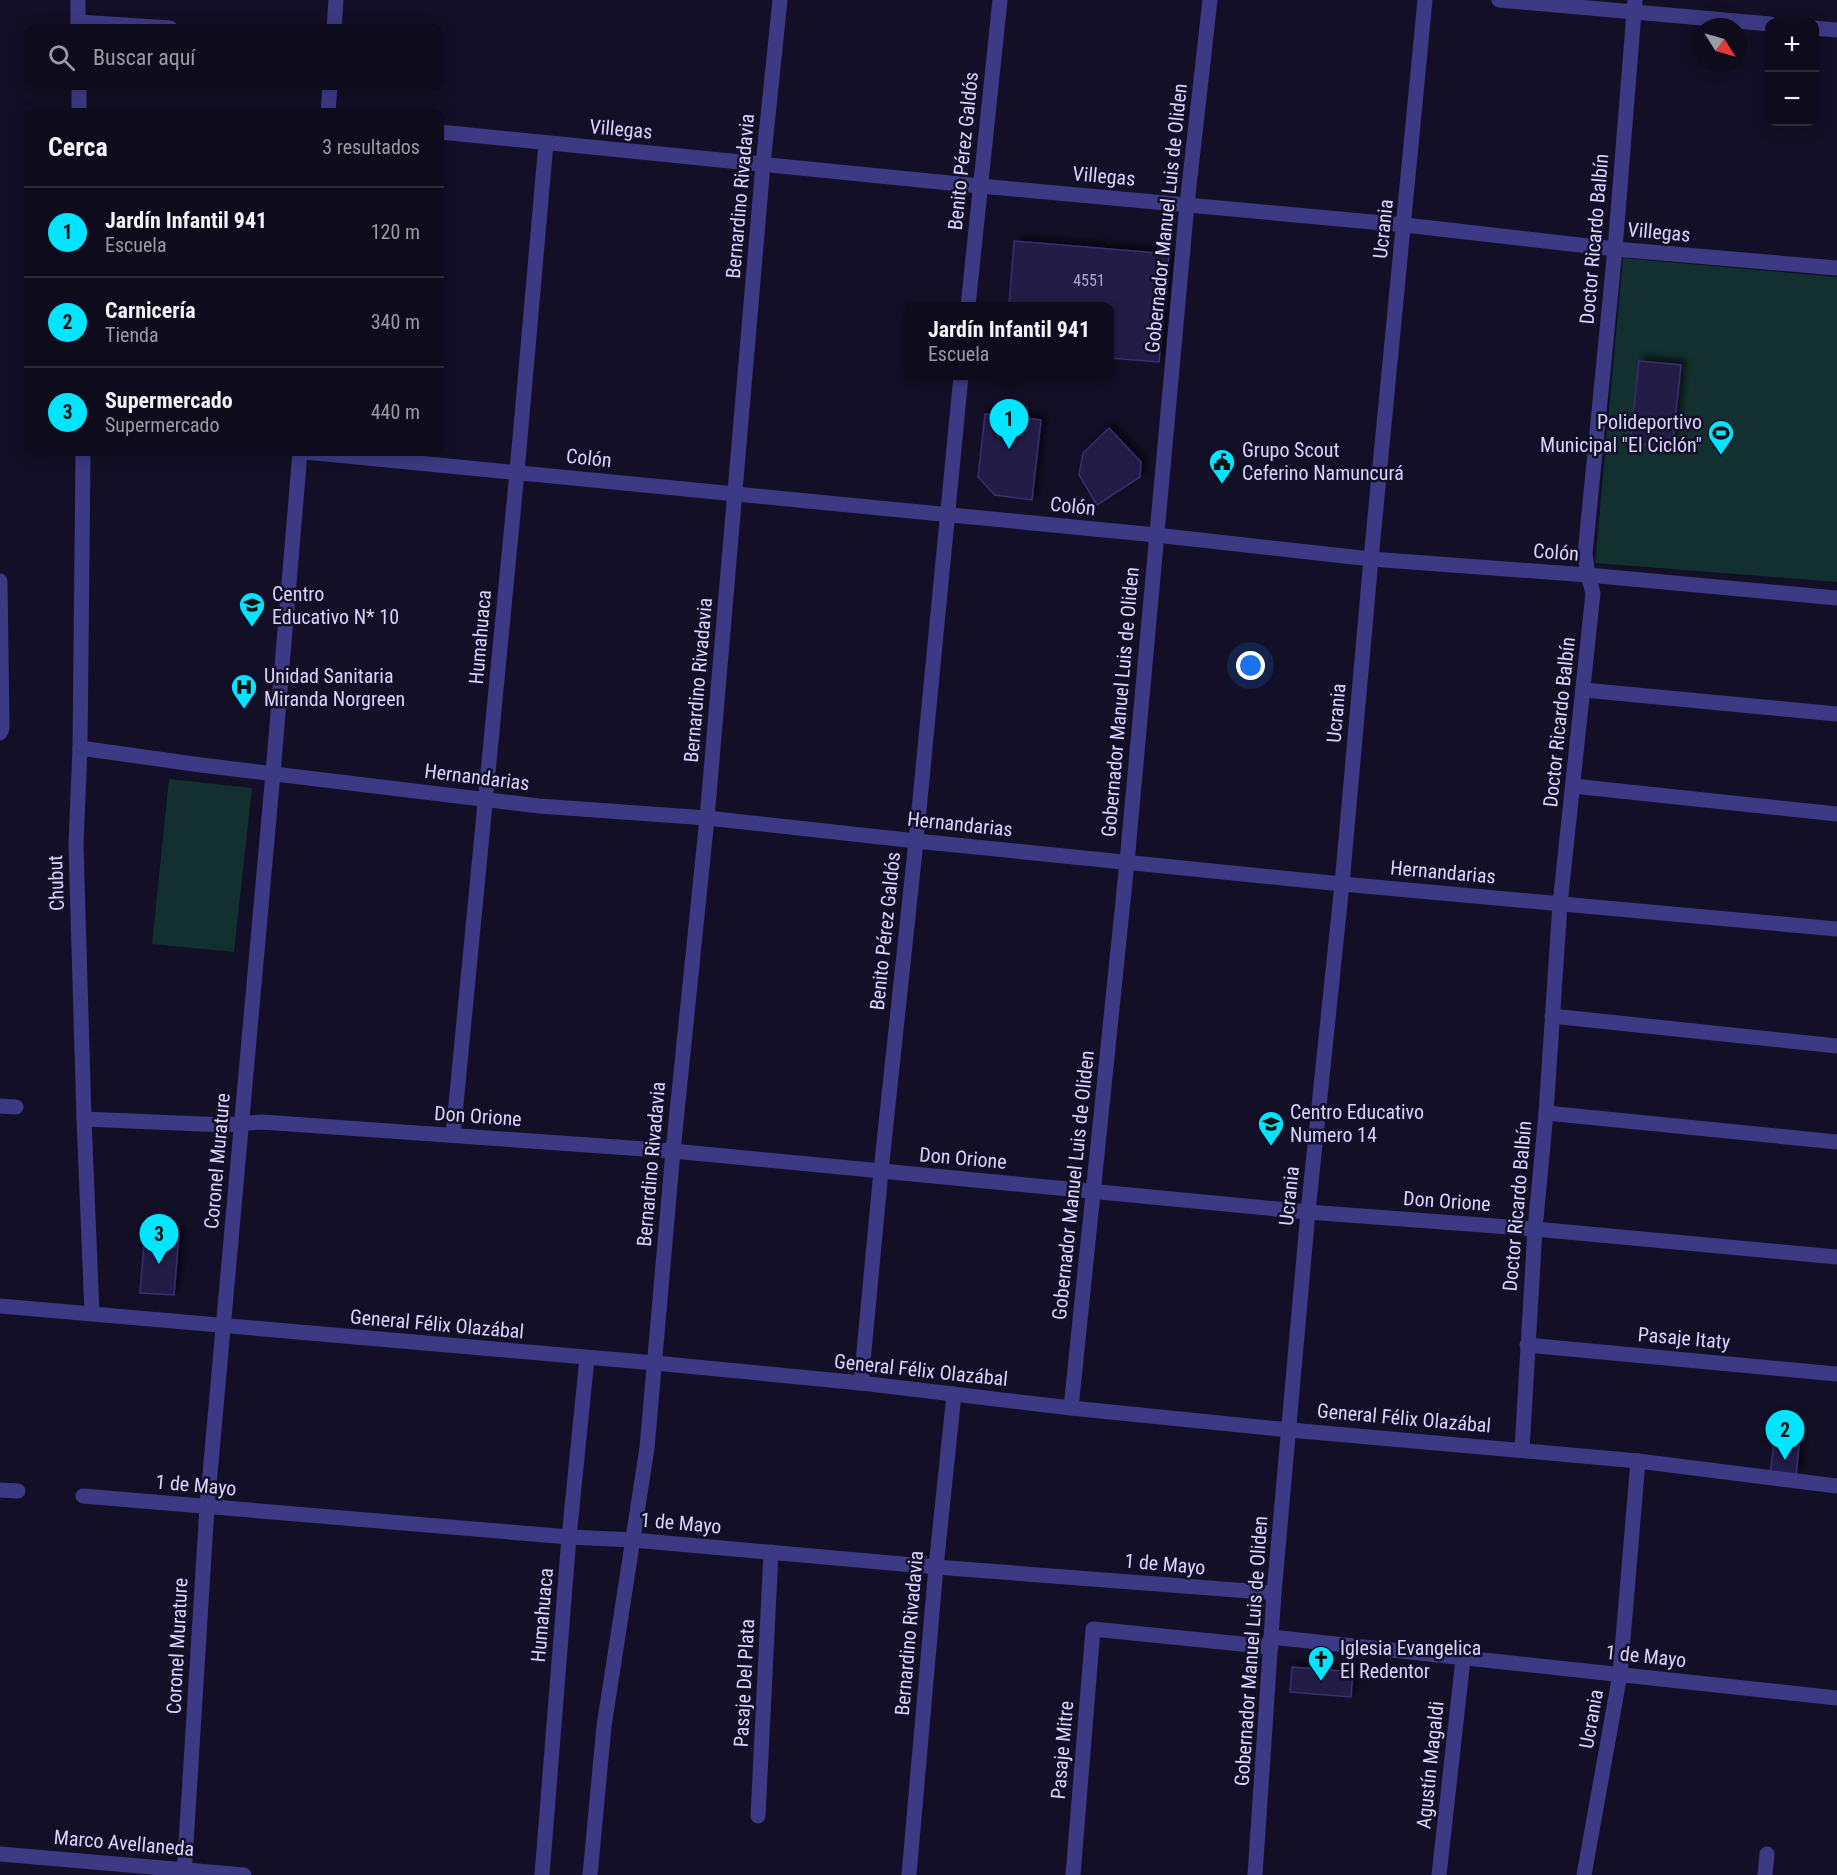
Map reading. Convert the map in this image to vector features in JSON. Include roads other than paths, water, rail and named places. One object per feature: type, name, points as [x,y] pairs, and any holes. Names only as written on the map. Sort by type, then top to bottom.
[{"type":"street","points":[[78,0],[78,24]]},
{"type":"street","points":[[334,24],[336,0]]},
{"type":"street","name":"Bernardino Rivadavia","points":[[655,1363],[673,1151],[707,818],[763,164],[780,0]]},
{"type":"street","name":"Benito Pérez Galdós","points":[[968,302],[1000,0]]},
{"type":"street","name":"Gobernador Manuel Luis de Oliden","points":[[1071,1408],[1127,862],[1156,535],[1210,0]]},
{"type":"street","name":"Ucrania","points":[[1290,1430],[1308,1212],[1342,884],[1425,0]]},
{"type":"street","points":[[1499,0],[1635,6],[1765,23]]},
{"type":"street","name":"Doctor Ricardo Balbín","points":[[1522,1449],[1535,1229],[1546,1113],[1560,904],[1593,593],[1586,554],[1635,6]]},
{"type":"street","points":[[1819,28],[1837,30]]},
{"type":"street","points":[[79,90],[79,108]]},
{"type":"street","points":[[328,108],[330,90]]},
{"type":"street","name":"Villegas","points":[[444,132],[980,186],[1405,225],[1615,249],[1837,268]]},
{"type":"street","name":"Humahuaca","points":[[453,1135],[517,472],[546,143]]},
{"type":"street","name":"Benito Pérez Galdós","points":[[861,1383],[960,380]]},
{"type":"street","name":"Chubut","points":[[83,456],[80,748],[76,845],[92,1313]]},
{"type":"street","name":"Coronel Murature","points":[[184,1872],[207,1507],[300,456]]},
{"type":"street","name":"Colón","points":[[347,456],[1156,535],[1371,559],[1588,575],[1837,598]]},
{"type":"street","points":[[0,581],[2,728],[0,733]]},
{"type":"street","points":[[1584,690],[1837,714]]},
{"type":"street","name":"Hernandarias","points":[[80,748],[539,806],[707,818],[1342,884],[1837,929]]},
{"type":"street","points":[[1573,786],[1837,814]]},
{"type":"street","points":[[1552,1016],[1837,1046]]},
{"type":"street","points":[[0,1106],[16,1107]]},
{"type":"street","points":[[1546,1113],[1837,1142]]},
{"type":"street","name":"Don Orione","points":[[84,1119],[225,1125],[262,1122],[673,1151],[1308,1212],[1535,1229],[1837,1257]]},
{"type":"street","name":"General Félix Olazábal","points":[[0,1306],[861,1383],[1071,1408],[1290,1430],[1638,1461],[1837,1486]]},
{"type":"street","name":"Pasaje Itaty","points":[[1527,1345],[1837,1374]]},
{"type":"street","name":"Humahuaca","points":[[542,1875],[569,1537],[587,1358]]},
{"type":"street","points":[[590,1875],[604,1726],[647,1448],[655,1363]]},
{"type":"street","name":"Bernardino Rivadavia","points":[[909,1875],[936,1567],[954,1394]]},
{"type":"street","name":"Gobernador Manuel Luis de Oliden","points":[[1255,1875],[1274,1593],[1290,1430]]},
{"type":"street","name":"Ucrania","points":[[1584,1875],[1620,1674],[1638,1461]]},
{"type":"street","points":[[0,1490],[18,1491]]},
{"type":"street","name":"1 de Mayo","points":[[83,1496],[1274,1593]]},
{"type":"street","name":"Pasaje Del Plata","points":[[758,1816],[771,1552]]},
{"type":"street","name":"1 de Mayo","points":[[1093,1629],[1463,1659],[1837,1698]]},
{"type":"street","name":"Pasaje Mitre","points":[[1073,1875],[1093,1629]]},
{"type":"street","name":"Agustín Magaldi","points":[[1439,1875],[1463,1659]]},
{"type":"street","name":"Marco Avellaneda","points":[[0,1854],[184,1872],[244,1875]]},
{"type":"street","points":[[1765,1875],[1767,1854]]},
{"type":"place","name":"Jardín Infantil 941","points":[[1009,449]]},
{"type":"place","name":"Polideportivo Municipal \"El Ciclón\"","points":[[1721,456]]},
{"type":"place","name":"Grupo Scout Ceferino Namuncurá","points":[[1222,485]]},
{"type":"place","name":"Centro Educativo N* 10","points":[[252,628]]},
{"type":"place","name":"Unidad Sanitaria Miranda Norgreen","points":[[244,710]]},
{"type":"place","name":"Centro Educativo Numero 14","points":[[1271,1147]]},
{"type":"place","name":"Supermercado","points":[[159,1264]]},
{"type":"place","name":"Carnicería","points":[[1785,1460]]},
{"type":"place","name":"Iglesia Evangelica El Redentor","points":[[1321,1682]]}]
